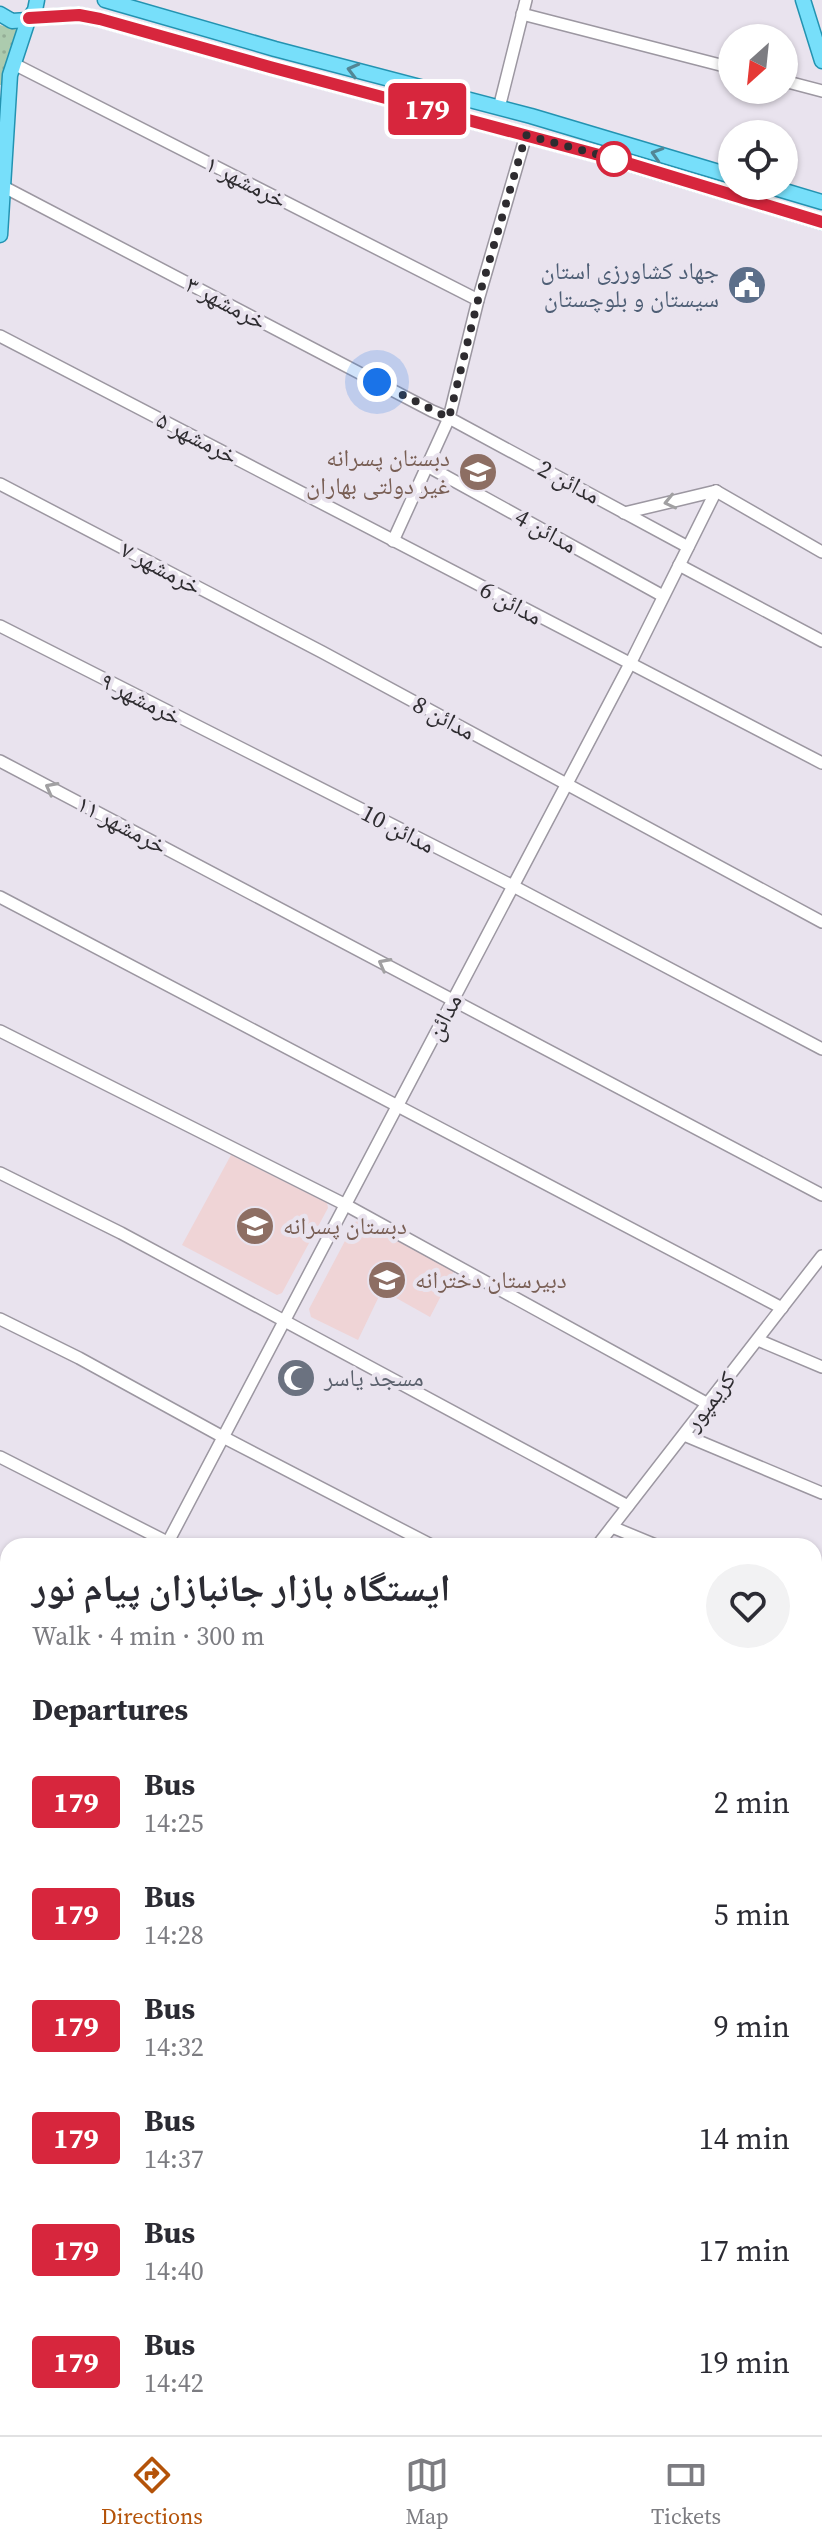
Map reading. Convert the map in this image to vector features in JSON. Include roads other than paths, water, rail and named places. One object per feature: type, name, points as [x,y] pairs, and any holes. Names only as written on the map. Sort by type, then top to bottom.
[{"type":"main road","points":[[0,235],[10,75],[37,0]]},
{"type":"main road","points":[[105,0],[275,49],[531,116],[718,172]]},
{"type":"main road","points":[[803,0],[822,61]]},
{"type":"main road","points":[[0,14],[12,21],[79,15],[100,19],[614,159],[822,222]]},
{"type":"main road","points":[[526,135],[531,116]]},
{"type":"main road","points":[[799,195],[822,193]]},
{"type":"main road","points":[[799,195],[822,202]]},
{"type":"street","points":[[499,108],[526,0]]},
{"type":"street","points":[[522,14],[718,64]]},
{"type":"street","name":"خرمشهر ۱","points":[[14,64],[478,300]]},
{"type":"street","points":[[798,85],[822,91]]},
{"type":"street","points":[[393,541],[449,418],[478,300],[526,135]]},
{"type":"street","name":"خرمشهر ۳","points":[[2,186],[449,418]]},
{"type":"street","name":"خرمشهر ۵","points":[[0,336],[393,541]]},
{"type":"street","name":"مدائن 2","points":[[449,418],[688,547]]},
{"type":"street","name":"مدائن 4","points":[[429,467],[663,596]]},
{"type":"street","name":"خرمشهر ۷","points":[[0,484],[322,652]]},
{"type":"street","points":[[624,513],[716,491],[822,552]]},
{"type":"street","name":"مدائن","points":[[175,1538],[282,1321],[567,784],[716,491]]},
{"type":"street","name":"مدائن 6","points":[[393,541],[822,763]]},
{"type":"street","points":[[679,565],[822,641]]},
{"type":"street","name":"خرمشهر ۹","points":[[0,626],[283,771]]},
{"type":"street","name":"مدائن 8","points":[[322,652],[822,922]]},
{"type":"street","name":"خرمشهر ۱۱","points":[[0,761],[822,1195]]},
{"type":"street","name":"مدائن 10","points":[[283,771],[513,886],[822,1049]]},
{"type":"street","points":[[0,897],[782,1308]]},
{"type":"street","points":[[0,1031],[344,1204],[708,1404]]},
{"type":"street","points":[[0,1173],[121,1233],[628,1506]]},
{"type":"street","name":"کریمپور","points":[[603,1538],[822,1256]]},
{"type":"street","points":[[0,1319],[417,1538]]},
{"type":"street","points":[[758,1340],[822,1367]]},
{"type":"street","points":[[684,1435],[822,1493]]},
{"type":"street","points":[[0,1457],[160,1538]]},
{"type":"street","points":[[612,1527],[639,1538]]},
{"type":"place","name":"جهاد کشاورزی استان سیستان و بلوچستان","points":[[747,285]]},
{"type":"place","name":"دبستان پسرانه غیر دولتی بهاران","points":[[478,472]]},
{"type":"place","name":"دبستان پسرانه","points":[[255,1226]]},
{"type":"place","name":"دبیرستان دخترانه","points":[[387,1280]]},
{"type":"place","name":"مسجد یاسر","points":[[296,1378]]}]
